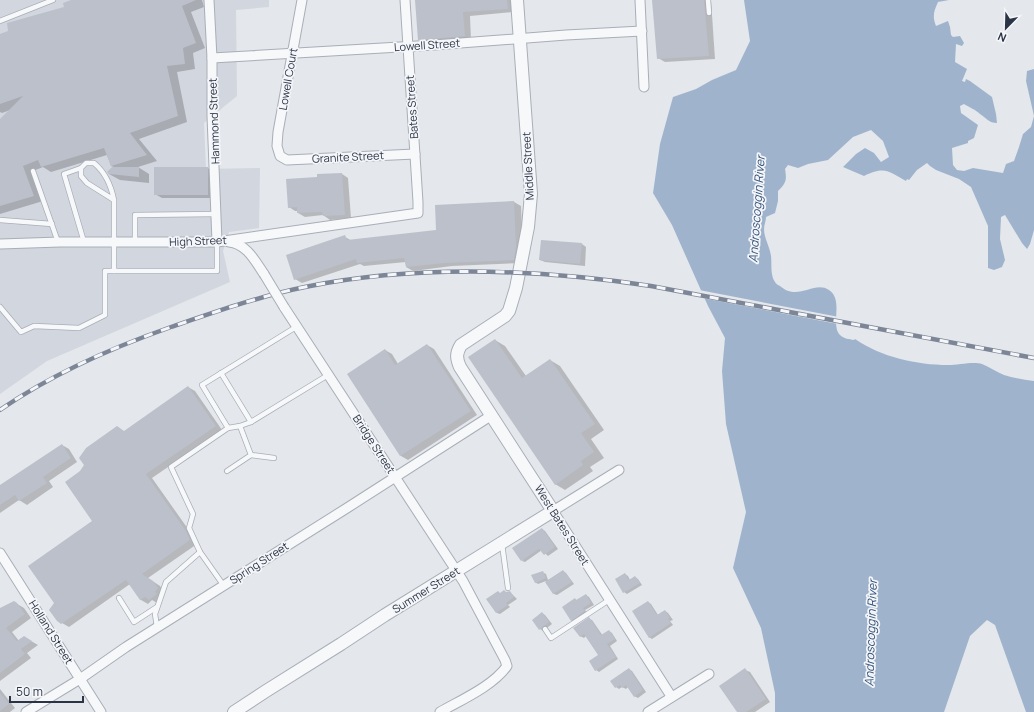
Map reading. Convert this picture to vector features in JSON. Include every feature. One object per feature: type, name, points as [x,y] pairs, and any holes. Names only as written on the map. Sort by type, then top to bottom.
[{"type":"street","name":"Hammond Street","points":[[209,0],[217,242]]},
{"type":"street","name":"Lowell Court","points":[[282,157],[278,150],[278,132],[302,0]]},
{"type":"street","name":"Bates Street","points":[[405,0],[418,213]]},
{"type":"street","name":"Middle Street","points":[[457,352],[464,342],[505,316],[509,311],[516,288],[528,227],[531,194],[517,0]]},
{"type":"street","points":[[640,0],[644,87]]},
{"type":"street","name":"Lowell Street","points":[[212,58],[408,47],[520,38],[642,31]]},
{"type":"street","name":"Granite Street","points":[[282,157],[287,160],[415,154]]},
{"type":"street","name":"High Street","points":[[0,244],[58,242],[217,242],[418,213]]},
{"type":"street","name":"Bridge Street","points":[[217,242],[230,242],[240,245],[250,254],[264,274],[296,327],[390,468],[394,477],[456,571],[505,660],[507,666],[497,678],[440,712]]},
{"type":"street","name":"West Bates Street","points":[[457,352],[457,359],[460,367],[672,696]]},
{"type":"street","name":"Spring Street","points":[[26,712],[80,679],[157,627],[492,415]]},
{"type":"street","name":"Summer Street","points":[[234,712],[456,571],[502,544],[619,470]]},
{"type":"street","name":"Holland Street","points":[[0,553],[101,712]]},
{"type":"street","points":[[648,712],[709,674]]},
{"type":"lane","points":[[0,21],[53,0]]},
{"type":"lane","points":[[708,0],[709,13]]},
{"type":"lane","points":[[84,242],[64,174],[81,168],[86,163],[94,163],[102,169],[112,189],[114,200],[114,271]]},
{"type":"lane","points":[[81,168],[81,176],[87,183],[114,200]]},
{"type":"lane","points":[[33,171],[58,242]]},
{"type":"lane","points":[[135,242],[134,215],[216,214]]},
{"type":"lane","points":[[0,220],[52,224]]},
{"type":"lane","points":[[0,307],[21,332],[34,326],[79,328],[105,315],[105,271],[218,270],[217,242]]},
{"type":"lane","points":[[228,428],[202,385],[296,327]]},
{"type":"lane","points":[[221,373],[251,422]]},
{"type":"lane","points":[[224,586],[200,552],[190,528],[193,514],[172,467],[228,428],[251,422],[328,375]]},
{"type":"lane","points":[[240,426],[252,455]]},
{"type":"lane","points":[[227,471],[252,455],[274,458]]},
{"type":"lane","points":[[502,544],[508,588]]},
{"type":"lane","points":[[157,627],[155,614],[166,582],[200,552]]},
{"type":"lane","points":[[119,598],[134,622],[157,607]]},
{"type":"lane","points":[[545,630],[551,638],[609,600]]},
{"type":"shaded area","points":[[0,0],[269,0],[269,7],[236,10],[237,96],[204,123],[206,169],[260,168],[259,228],[229,232],[223,251],[230,282],[47,361],[0,394]]},
{"type":"water","name":"Androscoggin River","points":[[744,0],[949,0],[938,2],[935,8],[934,19],[936,26],[948,21],[951,35],[953,37],[960,36],[964,43],[962,46],[956,44],[955,62],[967,69],[962,81],[965,82],[966,79],[970,81],[992,97],[997,123],[990,121],[977,111],[964,104],[960,106],[961,113],[978,125],[974,138],[968,141],[968,143],[952,148],[953,165],[957,170],[964,171],[973,168],[1003,173],[1006,164],[1014,161],[1023,134],[1031,127],[1034,116],[1034,230],[1027,249],[1005,215],[1001,217],[1000,239],[1005,260],[1002,267],[994,270],[988,268],[988,226],[971,187],[959,179],[936,170],[927,163],[906,181],[886,171],[877,171],[864,176],[843,167],[856,154],[865,148],[874,153],[881,162],[889,157],[883,141],[871,130],[853,137],[828,160],[808,164],[798,168],[788,165],[785,169],[785,181],[783,186],[778,191],[778,201],[775,213],[766,217],[764,229],[770,253],[772,276],[775,283],[793,292],[818,287],[829,290],[836,300],[837,331],[843,337],[847,339],[855,339],[876,351],[912,362],[936,365],[979,363],[1004,375],[1034,381],[1034,712],[1026,712],[995,625],[987,620],[970,636],[944,712],[775,712],[775,693],[761,628],[733,568],[746,512],[726,424],[722,371],[725,338],[708,306],[672,225],[653,193],[660,144],[673,97],[696,89],[712,80],[736,70],[750,41]]},
{"type":"water","points":[[1034,69],[1034,116],[1026,81],[1027,71]]},
{"type":"pier","points":[[699,290],[839,317],[838,324],[702,298]]},
{"type":"building","points":[[71,0],[196,0],[182,6],[196,43],[183,48],[185,64],[167,66],[178,116],[130,133],[147,155],[111,166],[104,148],[41,167],[38,160],[23,166],[34,196],[0,206],[0,119],[23,96],[0,104],[0,34],[8,31],[7,23],[64,7],[63,3]]},
{"type":"building","points":[[415,0],[507,0],[508,9],[463,12],[465,36],[418,40]]},
{"type":"building","points":[[652,0],[704,0],[709,56],[657,59]]},
{"type":"building","points":[[112,167],[139,167],[139,177],[109,174],[107,172]]},
{"type":"building","points":[[154,167],[208,167],[208,195],[154,195]]},
{"type":"building","points":[[342,173],[345,215],[323,216],[322,212],[297,213],[297,207],[288,208],[286,179],[317,177],[317,174]]},
{"type":"building","points":[[514,201],[516,247],[514,260],[445,263],[406,267],[404,258],[357,263],[356,259],[294,280],[286,255],[345,235],[347,240],[436,230],[435,205]]},
{"type":"building","points":[[541,240],[582,243],[580,264],[539,260]]},
{"type":"building","points":[[495,339],[522,378],[550,359],[595,424],[581,433],[594,452],[581,461],[583,465],[555,485],[468,357]]},
{"type":"building","points":[[427,344],[471,411],[400,456],[347,374],[385,349],[395,365]]},
{"type":"building","points":[[188,386],[216,426],[146,474],[186,531],[190,540],[142,574],[153,581],[158,588],[155,592],[157,594],[149,600],[145,597],[140,600],[126,580],[61,624],[49,610],[54,603],[28,566],[92,521],[65,482],[80,471],[84,465],[79,458],[86,448],[117,426],[124,431]]},
{"type":"building","points":[[62,444],[71,458],[43,477],[47,483],[19,501],[15,495],[0,505],[0,485]]},
{"type":"building","points":[[542,528],[555,547],[544,555],[539,549],[521,561],[512,548]]},
{"type":"building","points":[[563,570],[572,582],[553,594],[545,582]]},
{"type":"building","points":[[543,571],[546,578],[535,583],[531,575]]},
{"type":"building","points":[[625,573],[629,580],[635,576],[640,583],[623,593],[615,579]]},
{"type":"building","points":[[504,590],[506,592],[510,591],[514,597],[506,603],[508,605],[496,613],[486,599],[498,591],[500,593]]},
{"type":"building","points":[[586,594],[591,603],[583,608],[585,611],[571,621],[562,607],[575,598],[576,600]]},
{"type":"building","points":[[14,601],[25,614],[6,628],[17,641],[24,636],[32,641],[21,649],[25,654],[0,673],[0,608]]},
{"type":"building","points":[[648,601],[657,615],[665,610],[671,623],[649,638],[632,611]]},
{"type":"building","points":[[542,612],[549,622],[539,630],[532,620]]},
{"type":"building","points":[[589,617],[601,635],[609,630],[615,639],[607,644],[616,657],[595,671],[589,661],[598,655],[584,634],[580,637],[573,628]]},
{"type":"building","points":[[629,668],[643,690],[634,697],[626,685],[622,688],[620,685],[615,688],[610,681]]},
{"type":"building","points":[[745,668],[766,699],[746,712],[737,712],[719,686]]},
{"type":"building","points":[[0,693],[9,704],[0,711]]},
{"type":"railway","points":[[0,410],[61,373],[104,353],[171,327],[238,305],[305,287],[391,275],[435,272],[521,273],[608,280],[651,286],[1034,358]]}]
